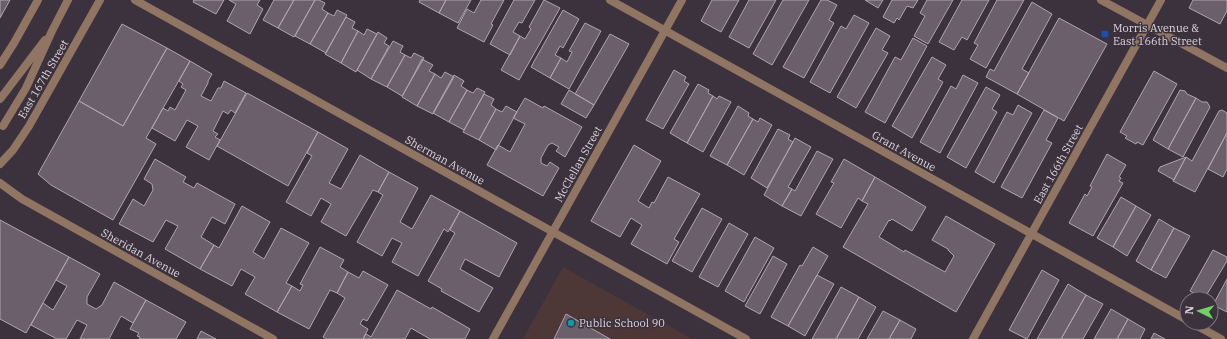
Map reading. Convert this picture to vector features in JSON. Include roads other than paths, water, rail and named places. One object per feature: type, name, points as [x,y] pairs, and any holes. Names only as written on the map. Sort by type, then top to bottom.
[{"type":"street","points":[[0,64],[38,0]]},
{"type":"street","name":"East 167th Street","points":[[4,126],[26,88],[68,0]]},
{"type":"street","name":"East 167th Street","points":[[0,164],[10,154],[29,126],[100,0]]},
{"type":"street","name":"Sherman Avenue","points":[[134,0],[746,339]]},
{"type":"street","name":"Grant Avenue","points":[[610,0],[1179,316]]},
{"type":"street","name":"McClellan Street","points":[[493,339],[682,0]]},
{"type":"street","points":[[1101,0],[1227,68]]},
{"type":"street","name":"East 166th Street","points":[[973,339],[1161,0]]},
{"type":"street","name":"East 167th Street","points":[[0,99],[52,31]]},
{"type":"street","name":"Sheridan Avenue","points":[[0,183],[22,199],[273,339]]},
{"type":"street","points":[[1206,331],[1221,339]]},
{"type":"place","name":"Morris Avenue & East 166th Street","points":[[1105,34]]},
{"type":"place","name":"Public School 90","points":[[571,323]]}]
